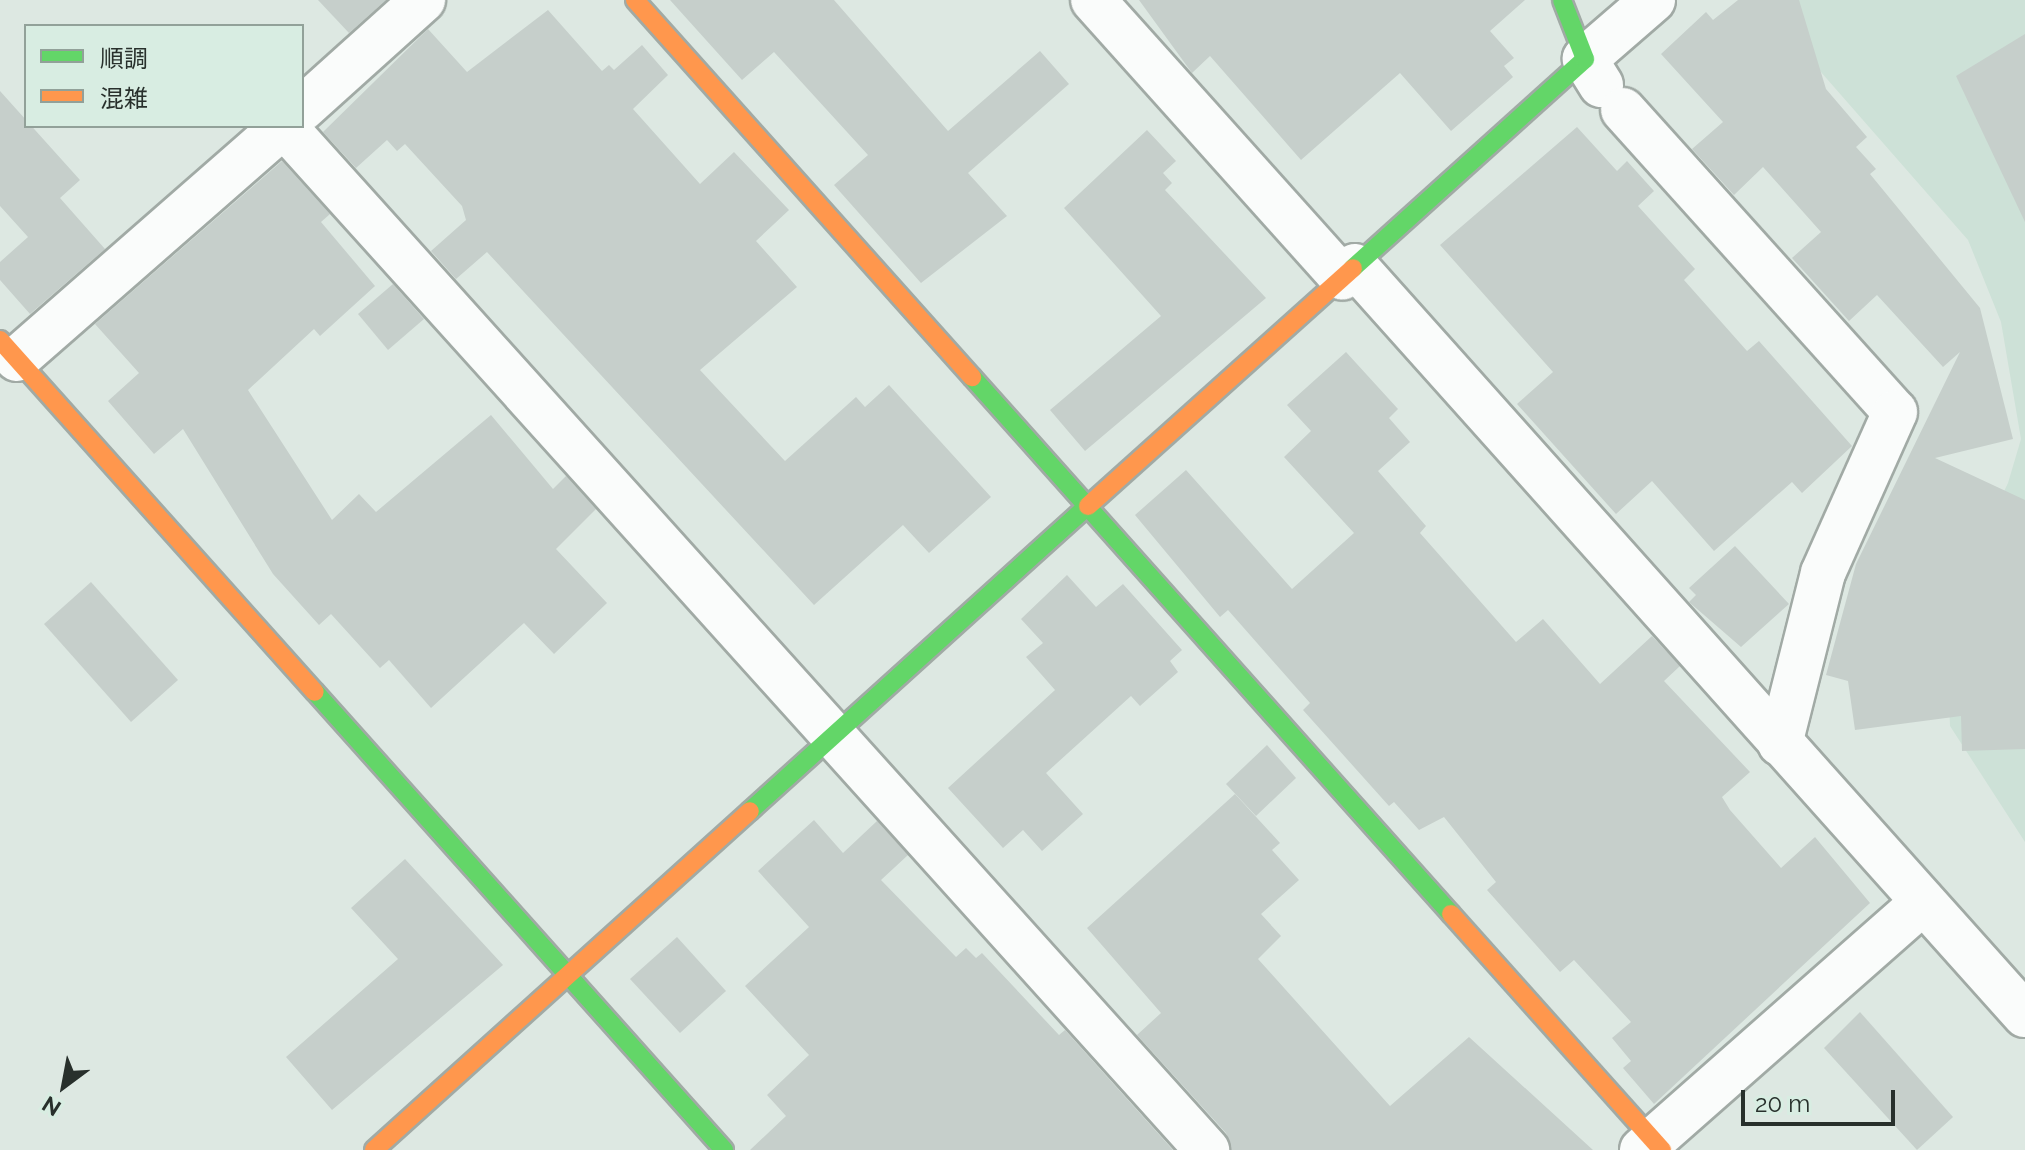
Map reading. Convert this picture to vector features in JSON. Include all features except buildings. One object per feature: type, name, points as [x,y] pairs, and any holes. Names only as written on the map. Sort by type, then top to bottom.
[{"type":"street","points":[[304,107],[423,0]]},
{"type":"street","points":[[635,0],[1090,506],[1652,1147],[1923,902]]},
{"type":"street","points":[[1093,0],[1348,272],[2025,1015]]},
{"type":"street","points":[[1562,0],[1603,85],[1895,412],[1823,573],[1780,744]]},
{"type":"street","points":[[374,1150],[1348,272],[1603,85],[1653,0]]},
{"type":"street","points":[[282,128],[9,349],[724,1150]]},
{"type":"street","points":[[286,128],[838,734],[1207,1150]]},
{"type":"shaded area","points":[[1771,0],[2025,0],[2025,842],[1950,726],[1947,656],[1957,590],[2008,483],[2021,439],[2001,322],[1968,240],[1785,31]]},
{"type":"traffic: fast","points":[[1353,268],[1585,59],[1562,0]]},
{"type":"traffic: fast","points":[[972,377],[1451,914]]},
{"type":"traffic: fast","points":[[750,811],[1088,506]]},
{"type":"traffic: fast","points":[[315,692],[724,1150]]},
{"type":"traffic: slow","points":[[635,0],[972,377]]},
{"type":"traffic: slow","points":[[1088,506],[1353,268]]},
{"type":"traffic: slow","points":[[0,340],[315,692]]},
{"type":"traffic: slow","points":[[374,1150],[750,811]]},
{"type":"traffic: slow","points":[[1451,914],[1662,1150]]}]
